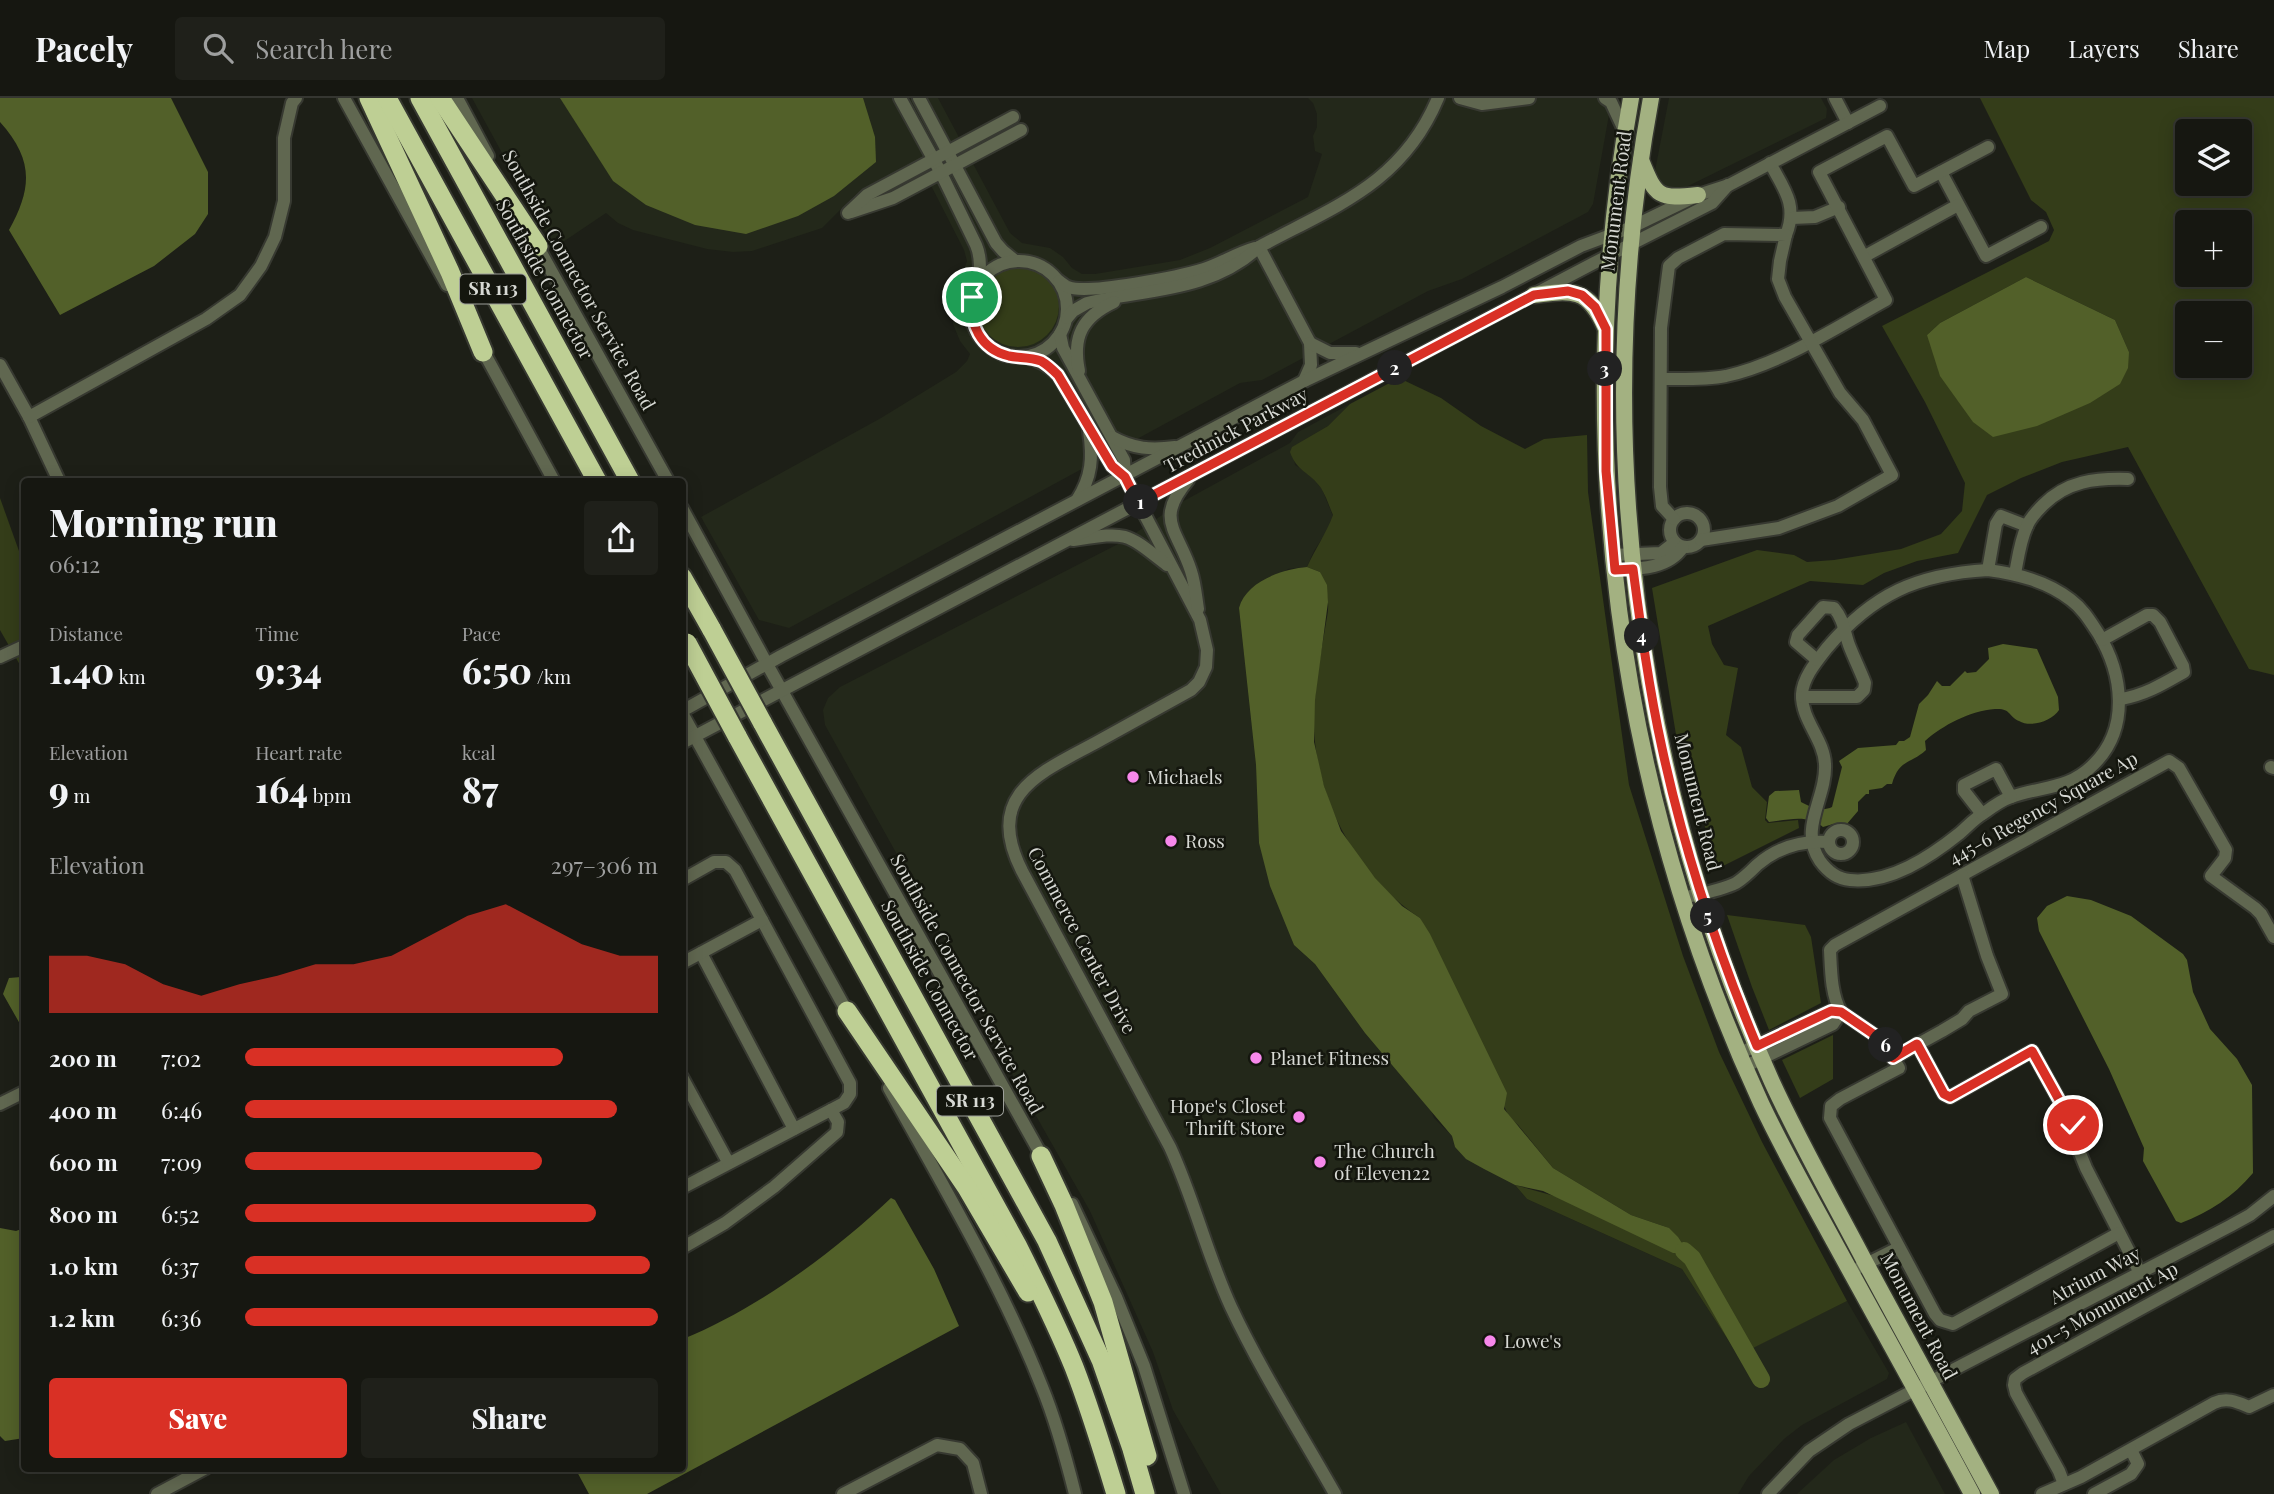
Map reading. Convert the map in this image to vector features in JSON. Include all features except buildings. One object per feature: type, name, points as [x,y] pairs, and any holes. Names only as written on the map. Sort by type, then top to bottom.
[{"type":"highway","points":[[369,98],[450,272],[483,352]]},
{"type":"highway","name":"SR 113","points":[[387,98],[595,478]]},
{"type":"highway","name":"Southside Connector","points":[[420,98],[628,478]]},
{"type":"highway","points":[[440,98],[538,246]]},
{"type":"highway","name":"Southside Connector","points":[[686,584],[1053,1252],[1101,1360],[1145,1494]]},
{"type":"highway","name":"SR 113","points":[[686,641],[1017,1245],[1074,1368],[1096,1427],[1116,1494]]},
{"type":"highway","points":[[847,1011],[967,1188],[1025,1287],[1076,1395],[1110,1494]]},
{"type":"highway","points":[[1041,1156],[1064,1205],[1103,1303],[1123,1366],[1156,1494]]},
{"type":"main road","name":"Monument Road","points":[[1632,98],[1612,234],[1606,329],[1606,471],[1614,563],[1637,721],[1663,831],[1702,956],[1743,1060],[1794,1167],[1972,1494]]},
{"type":"main road","name":"Monument Road","points":[[1651,98],[1630,246],[1623,411],[1632,562],[1648,676],[1662,749],[1700,894],[1760,1053],[1789,1117],[1991,1494]]},
{"type":"main road","points":[[1641,159],[1650,182],[1663,195],[1698,195]]},
{"type":"main road","points":[[1534,295],[1568,291],[1582,295],[1595,307],[1606,329]]},
{"type":"street","points":[[29,417],[206,320],[240,295],[261,266],[275,237],[284,201],[284,138],[294,103],[306,98]]},
{"type":"street","points":[[344,98],[552,478]]},
{"type":"street","name":"Southside Connector Service Road","points":[[457,98],[666,478]]},
{"type":"street","points":[[900,98],[941,173],[980,256],[981,266],[970,310],[972,323],[978,335],[998,353],[1024,357],[1045,350],[1060,334],[1073,311],[1087,303],[1182,287],[1206,280],[1245,260],[1259,247]]},
{"type":"street","points":[[919,98],[996,243],[1014,260]]},
{"type":"street","points":[[1059,281],[1068,287],[1086,289],[1153,281],[1206,268],[1240,252],[1259,247],[1361,192],[1384,176],[1422,133],[1438,98]]},
{"type":"street","points":[[1460,98],[1482,104],[1529,98]]},
{"type":"street","points":[[1605,98],[1611,102],[1625,132]]},
{"type":"street","points":[[1835,98],[1848,122]]},
{"type":"street","name":"Tredinick Parkway","points":[[686,710],[767,664],[1304,381],[1502,287],[1581,246],[1632,228],[1698,195],[1729,184],[1880,106]]},
{"type":"street","points":[[1013,117],[867,195],[848,213],[892,198],[1021,130]]},
{"type":"street","points":[[1661,379],[1724,376],[1754,368],[1886,300],[1819,172],[1887,136],[1914,186],[1988,147]]},
{"type":"street","points":[[1679,545],[1692,547],[1701,540],[1779,528],[1838,506],[1892,475],[1863,420],[1840,393],[1778,279],[1791,218],[1791,205],[1770,163]]},
{"type":"street","points":[[1941,172],[1986,257],[2041,227]]},
{"type":"street","name":"Tredinick Parkway","points":[[686,741],[1712,203],[1729,184]]},
{"type":"street","points":[[1865,256],[1958,205]]},
{"type":"street","points":[[1791,218],[1815,217],[1839,207]]},
{"type":"street","points":[[1674,519],[1662,506],[1660,486],[1661,328],[1669,266],[1678,258],[1724,234],[1786,235]]},
{"type":"street","points":[[1259,247],[1310,343],[1311,365],[1304,381]]},
{"type":"street","points":[[977,285],[992,268],[1014,260],[1040,264],[1051,271],[1065,292],[1067,318]]},
{"type":"street","points":[[1081,378],[1076,357],[1082,327],[1092,315],[1124,297]]},
{"type":"street","name":"Commerce Center Drive","points":[[1060,334],[1063,348],[1124,460],[1125,477],[1200,620],[1207,650],[1206,667],[1199,682],[1191,690],[1030,780],[1010,815],[1009,841],[1022,871],[1171,1150],[1230,1305],[1335,1494]]},
{"type":"street","points":[[1310,343],[1330,353],[1361,354]]},
{"type":"street","name":"Commerce Center Drive","points":[[1024,357],[1039,360],[1058,375],[1112,466],[1125,477]]},
{"type":"street","points":[[0,365],[29,417],[58,478]]},
{"type":"street","points":[[1074,503],[1086,486],[1091,469],[1087,424]]},
{"type":"street","points":[[1112,437],[1136,448],[1149,450],[1181,447]]},
{"type":"street","points":[[1194,474],[1176,494],[1170,514],[1174,531],[1192,571],[1200,620]]},
{"type":"street","points":[[2015,574],[2027,526],[2045,503],[2077,482],[2128,479]]},
{"type":"street","points":[[1679,545],[1670,529],[1674,519],[1688,513],[1702,520],[1704,531],[1701,540]]},
{"type":"street","name":"Southside Connector Service Road","points":[[686,515],[1041,1156],[1069,1198],[1116,1297],[1144,1366],[1184,1494]]},
{"type":"street","points":[[1988,570],[1996,524],[2001,516],[2027,526]]},
{"type":"street","points":[[1063,542],[1108,535],[1127,536],[1142,544],[1173,569]]},
{"type":"street","points":[[1614,563],[1665,563],[1672,559],[1679,545]]},
{"type":"street","points":[[1988,570],[2015,574],[2050,587],[2074,601],[2087,616],[2111,659],[2120,699],[2112,741],[2092,767],[2079,776],[2059,785],[2011,797],[1982,814],[1937,850],[1888,876],[1870,880],[1836,877],[1816,855],[1811,841],[1812,823],[1825,775],[1825,761],[1805,714],[1803,687],[1817,660],[1845,627],[1869,607],[1906,586],[1937,576],[1988,570]]},
{"type":"street","points":[[1802,696],[1857,697],[1864,690],[1865,683],[1841,616],[1834,608],[1823,607],[1798,635],[1796,642],[1799,647],[1817,660]]},
{"type":"street","points":[[2102,640],[2147,615],[2153,615],[2160,622],[2183,666],[2184,672],[2158,688],[2138,696],[2120,699]]},
{"type":"street","points":[[2,652],[21,647]]},
{"type":"street","points":[[686,719],[977,1247],[1012,1317],[1043,1389],[1075,1494]]},
{"type":"street","name":"445-6 Regency Square Ap","points":[[1841,1012],[1837,1005],[1831,964],[1830,950],[1835,945],[2169,761],[2179,768],[2226,850],[2225,858],[2211,876],[2255,908],[2274,937]]},
{"type":"street","points":[[1982,814],[1964,791],[1964,785],[1969,782],[1996,769],[2011,797]]},
{"type":"street","points":[[1682,898],[1734,884],[1772,854],[1788,846],[1811,841],[1829,842]]},
{"type":"street","points":[[686,878],[714,862],[726,862],[736,870],[850,1083],[850,1094],[844,1103],[686,1186]]},
{"type":"street","points":[[1962,875],[1987,956],[2002,994],[1917,1044],[1896,1063],[1840,1099],[1831,1106],[1830,1118],[1898,1248],[1940,1320],[1953,1324],[2119,1233]]},
{"type":"street","points":[[686,961],[762,920]]},
{"type":"street","points":[[701,953],[794,1129]]},
{"type":"street","points":[[1743,1060],[1800,1033],[1833,1024],[1841,1012],[1882,1040],[1896,1063]]},
{"type":"street","points":[[1917,1044],[1944,1094],[1950,1097],[2032,1051],[2073,1125],[2086,1168],[2140,1273]]},
{"type":"street","points":[[686,1084],[728,1162]]},
{"type":"street","points":[[0,1104],[21,1093]]},
{"type":"street","points":[[686,1242],[725,1223],[822,1147],[837,1132],[838,1122],[831,1110]]},
{"type":"street","name":"Atrium Way","points":[[1768,1494],[1795,1464],[1821,1442],[1849,1424],[1915,1389],[1931,1384],[2250,1215],[2274,1196]]},
{"type":"street","name":"401-5 Monument Ap","points":[[2064,1484],[2016,1393],[2015,1379],[2274,1236]]},
{"type":"street","points":[[1851,1272],[1898,1248]]},
{"type":"street","points":[[2042,1494],[2132,1450],[2223,1399],[2249,1407],[2274,1395]]},
{"type":"street","points":[[843,1494],[937,1445],[960,1449],[973,1463],[981,1494]]},
{"type":"street","points":[[2094,1494],[2131,1474],[2138,1464],[2132,1450]]},
{"type":"street","points":[[156,1494],[198,1472]]},
{"type":"shaded area","points":[[0,98],[171,98],[208,172],[208,214],[195,234],[154,266],[60,315],[9,230],[22,200],[26,174],[19,148],[0,122]]},
{"type":"shaded area","points":[[472,98],[938,98],[1010,233],[1022,243],[1050,248],[1082,274],[1095,274],[1180,260],[1210,248],[1308,197],[1322,154],[1315,151],[1313,136],[1317,127],[1317,114],[1308,98],[1612,98],[1593,204],[1588,212],[1462,279],[1428,291],[1262,380],[1240,383],[789,628],[759,620],[701,517],[881,418],[956,372],[967,361],[970,354],[960,341],[953,324],[952,305],[967,261],[964,250],[918,160],[855,195],[822,228],[752,251],[707,249],[633,230],[606,213],[554,248]]},
{"type":"shaded area","points":[[560,98],[863,98],[875,137],[876,162],[834,196],[798,216],[746,234],[695,225],[646,205],[613,181]]},
{"type":"shaded area","points":[[1669,98],[1821,98],[1827,109],[1826,118],[1682,189],[1661,187],[1654,176]]},
{"type":"shaded area","points":[[1980,98],[2274,98],[2274,675],[2249,669],[2128,447],[2062,462],[1987,495],[1958,553],[1917,561],[1884,573],[1863,585],[1810,581],[1708,626],[1712,644],[1724,665],[1738,668],[1726,735],[1741,747],[1752,787],[1767,802],[1765,820],[1768,823],[1798,820],[1799,828],[1721,867],[1679,753],[1652,588],[1757,550],[1794,555],[1807,562],[1834,560],[1901,549],[1941,534],[1962,511],[1965,483],[1925,402],[1882,326],[2049,241],[2054,230],[2046,212],[2031,200]],"holes":[[[2026,277],[2115,320],[2129,352],[1927,335],[1940,323]]]},
{"type":"shaded area","points":[[1018,265],[1034,268],[1047,277],[1056,290],[1059,306],[1056,322],[1047,335],[1034,344],[1018,347],[1002,344],[989,335],[980,322],[977,306],[980,290],[989,277],[1002,268]]},
{"type":"shaded area","points":[[2026,277],[2115,320],[2129,352],[2128,368],[2120,384],[2090,403],[2037,426],[1993,437],[1973,422],[1940,376],[1927,335],[1940,323]]},
{"type":"shaded area","points":[[1399,378],[1441,398],[1481,426],[1525,449],[1544,439],[1587,435],[1588,492],[1629,785],[1683,956],[1719,1052],[1762,1142],[1847,1301],[1741,1354],[1736,1352],[1682,1269],[1527,1199],[1515,1185],[1669,1228],[1631,1215],[1553,1168],[1509,1117],[1420,918],[1395,899],[1373,876],[1338,822],[1326,792],[1314,729],[1316,689],[1328,599],[1320,572],[1307,567],[1333,515],[1321,488],[1296,464],[1290,452],[1292,447],[1328,426],[1350,404]]},
{"type":"shaded area","points":[[1350,404],[1328,426],[1293,447],[1295,465],[1310,474],[1322,489],[1333,516],[1325,534],[1307,567],[1288,569],[1239,608],[1256,765],[1259,843],[1294,945],[1315,964],[1365,1033],[1431,1110],[1434,1118],[1452,1136],[1455,1147],[1484,1169],[1515,1185],[1527,1199],[1682,1269],[1736,1352],[1741,1353],[1847,1301],[1889,1373],[1887,1379],[1802,1425],[1784,1439],[1749,1476],[1738,1494],[1221,1494],[1173,1410],[1153,1352],[1090,1211],[988,1031],[983,1009],[825,725],[823,710],[828,698],[840,687],[1122,542],[1180,503],[1290,443],[1298,432]]},
{"type":"shaded area","points":[[0,498],[21,557],[21,667],[0,630]]},
{"type":"shaded area","points":[[1307,567],[1320,572],[1327,585],[1328,602],[1315,700],[1314,742],[1324,786],[1341,831],[1375,878],[1402,906],[1420,918],[1430,934],[1507,1093],[1504,1109],[1553,1168],[1631,1215],[1669,1228],[1685,1248],[1682,1253],[1673,1253],[1543,1191],[1515,1185],[1466,1159],[1455,1147],[1452,1136],[1365,1033],[1315,964],[1294,945],[1270,886],[1259,843],[1256,765],[1239,608],[1249,590],[1257,584],[1287,570]]},
{"type":"shaded area","points":[[2003,644],[2037,649],[2058,697],[2059,710],[2056,714],[2041,722],[2029,724],[2015,719],[2007,711],[1995,709],[1948,724],[1925,741],[1926,750],[1898,770],[1892,784],[1869,790],[1869,794],[1858,802],[1858,811],[1846,825],[1833,824],[1823,827],[1811,820],[1769,822],[1766,818],[1769,796],[1775,791],[1799,790],[1801,802],[1820,809],[1832,807],[1842,767],[1839,761],[1858,748],[1896,745],[1910,737],[1919,704],[1937,681],[1942,686],[1950,686],[1965,671],[1976,672],[1989,659],[1988,648]]},
{"type":"shaded area","points":[[2067,896],[2091,900],[2131,916],[2183,954],[2187,960],[2193,992],[2210,1029],[2237,1059],[2252,1085],[2253,1173],[2220,1203],[2181,1223],[2176,1221],[2143,1161],[2144,1148],[2109,1069],[2039,931],[2037,918],[2047,906]]},
{"type":"shaded area","points":[[1727,915],[1805,925],[1811,937],[1821,1003],[1769,1030]]},
{"type":"shaded area","points":[[21,977],[21,1026],[3,994],[9,978]]},
{"type":"shaded area","points":[[1833,1035],[1833,1079],[1800,1098],[1782,1060]]},
{"type":"shaded area","points":[[891,1198],[895,1200],[934,1269],[959,1326],[647,1494],[589,1494],[577,1472],[686,1472],[686,1338],[766,1296],[819,1259]]},
{"type":"shaded area","points":[[0,1228],[16,1231],[21,1229],[21,1438],[5,1441],[0,1436]]},
{"type":"shaded area","points":[[1906,1422],[1945,1494],[1797,1494],[1834,1460],[1871,1438]]},
{"type":"waterway","points":[[1684,1251],[1692,1258],[1761,1379]]},
{"type":"place","name":"Michaels","points":[[1133,777]]},
{"type":"place","name":"Ross","points":[[1171,841]]},
{"type":"place","name":"Planet Fitness","points":[[1256,1058]]},
{"type":"place","name":"Hope's Closet Thrift Store","points":[[1299,1117]]},
{"type":"place","name":"The Church of Eleven22","points":[[1320,1162]]},
{"type":"place","name":"Lowe's","points":[[1490,1341]]},
{"type":"route","points":[[972,297],[972,323],[978,335],[998,353],[1039,360],[1058,375],[1112,466],[1125,477],[1138,503],[1534,295],[1568,291],[1590,300],[1606,329],[1606,471],[1615,570],[1633,569],[1648,676],[1672,791],[1700,894],[1757,1046],[1831,1011],[1841,1012],[1882,1040],[1893,1058],[1917,1044],[1944,1094],[1950,1097],[2032,1051],[2073,1125]]}]
